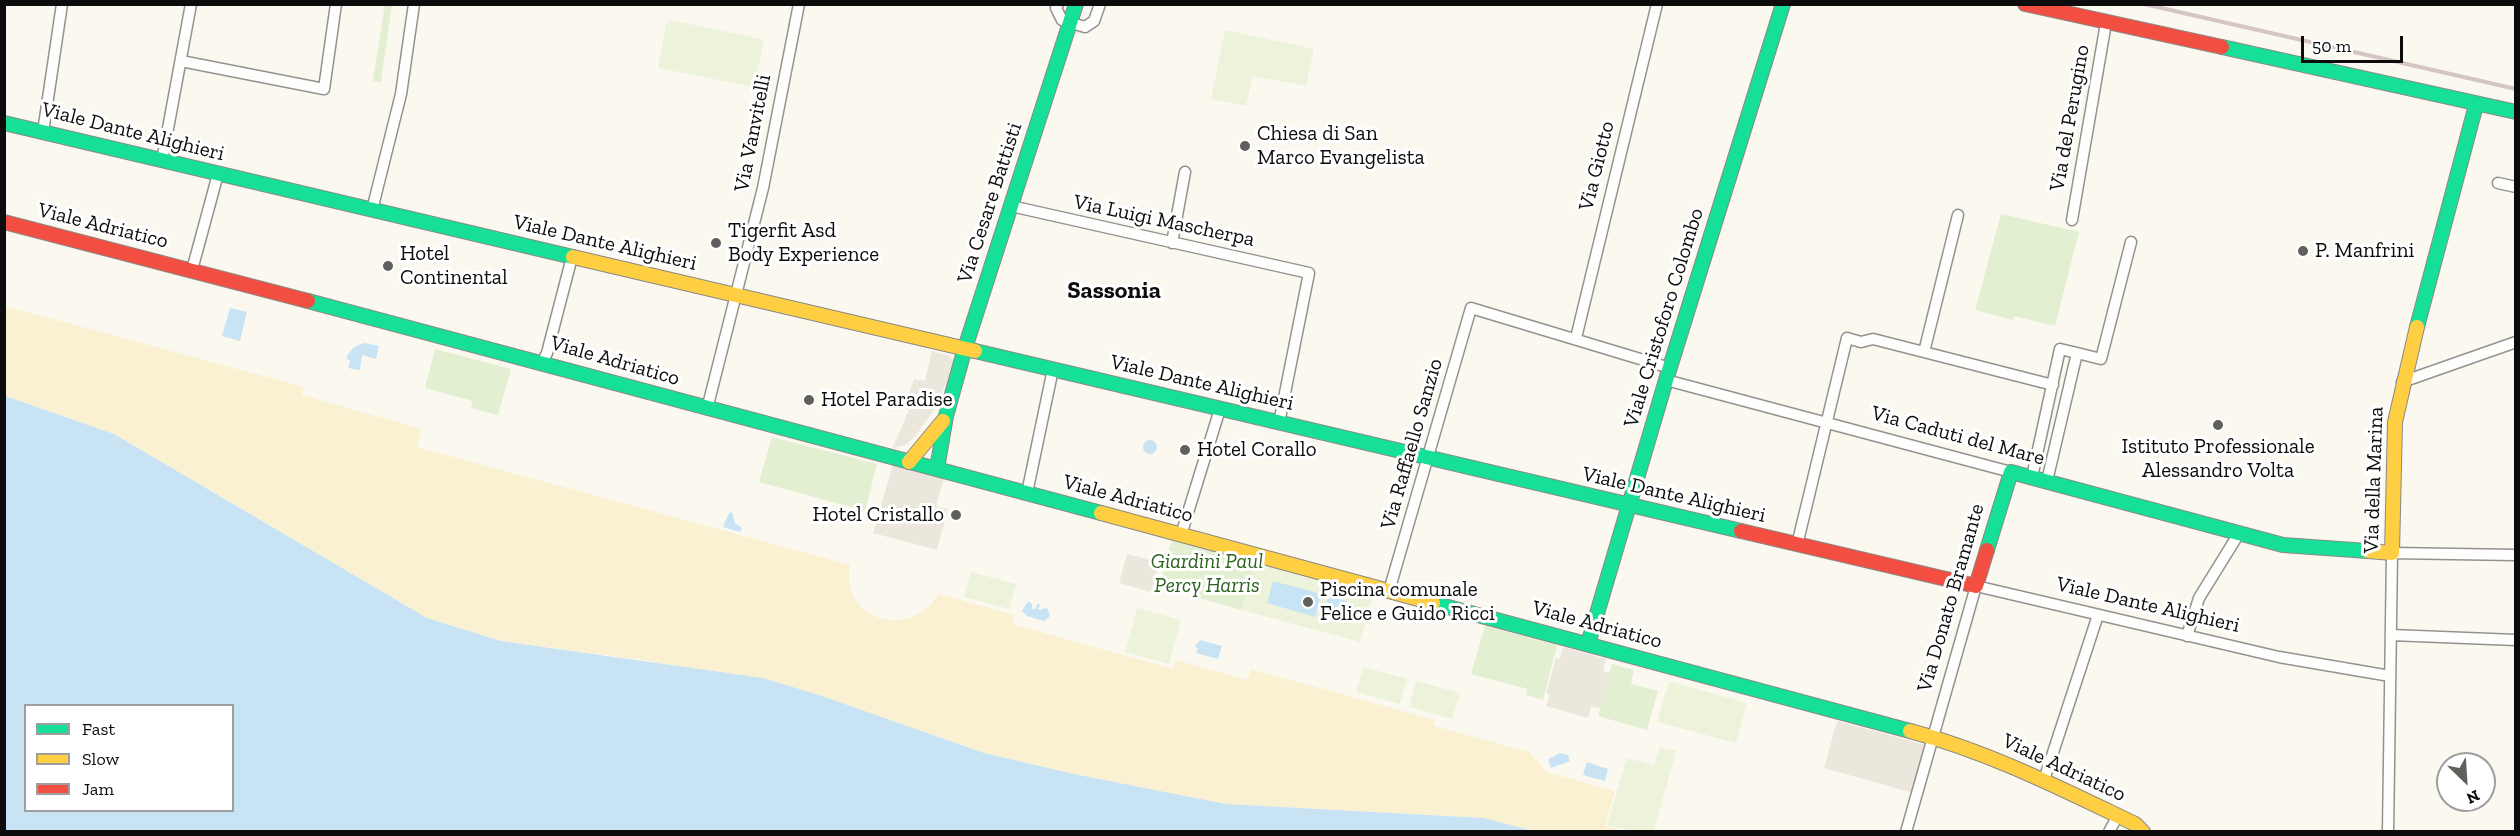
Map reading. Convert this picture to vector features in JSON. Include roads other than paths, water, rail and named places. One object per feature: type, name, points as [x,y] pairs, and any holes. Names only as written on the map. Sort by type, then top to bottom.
[{"type":"street","points":[[43,132],[62,4]]},
{"type":"street","points":[[162,161],[191,4]]},
{"type":"street","points":[[181,61],[324,89],[336,4]]},
{"type":"street","points":[[372,210],[401,94],[414,4]]},
{"type":"street","name":"Via Vanvitelli","points":[[707,409],[763,188],[799,4]]},
{"type":"street","points":[[1058,4],[1059,16],[1069,24],[1085,27],[1094,21],[1100,4]]},
{"type":"street","name":"Via Cesare Battisti","points":[[937,470],[946,416],[965,348],[1076,4]]},
{"type":"street","name":"Via Giotto","points":[[1576,338],[1657,4]]},
{"type":"street","name":"Viale Cristoforo Colombo","points":[[1587,644],[1783,4]]},
{"type":"street","points":[[2025,4],[2516,112]]},
{"type":"street","name":"Via del Perugino","points":[[2072,220],[2106,23]]},
{"type":"street","name":"Via della Marina","points":[[2388,831],[2395,422],[2402,382],[2476,105]]},
{"type":"street","name":"Viale Dante Alighieri","points":[[4,123],[2187,636],[2279,657],[2390,676]]},
{"type":"street","points":[[1172,243],[1185,172]]},
{"type":"street","name":"Viale Adriatico","points":[[192,270],[218,174]]},
{"type":"street","points":[[2498,183],[2516,187]]},
{"type":"street","name":"Via Luigi Mascherpa","points":[[1011,206],[1309,273],[1279,423]]},
{"type":"street","points":[[1924,352],[1958,215]]},
{"type":"street","name":"Viale Adriatico","points":[[4,222],[542,363],[1933,737],[1977,752],[2044,780],[2139,828]]},
{"type":"street","points":[[2032,477],[2060,349],[2101,359],[2131,242]]},
{"type":"street","points":[[542,363],[547,353],[572,257]]},
{"type":"street","name":"Via Caduti del Mare","points":[[1471,308],[1576,338],[1668,374],[1828,422],[2238,535],[2283,545],[2329,551],[2516,555]]},
{"type":"street","name":"Via Raffaello Sanzio","points":[[1389,591],[1471,308]]},
{"type":"street","points":[[1797,545],[1847,338],[1862,342],[1873,339],[2053,385]]},
{"type":"street","points":[[2402,382],[2516,342]]},
{"type":"street","points":[[2047,481],[2077,353]]},
{"type":"street","points":[[1027,493],[1053,369]]},
{"type":"street","points":[[1181,535],[1220,409]]},
{"type":"street","name":"Via Cesare Battisti","points":[[909,462],[946,416]]},
{"type":"street","name":"Via Donato Bramante","points":[[1906,831],[2011,472]]},
{"type":"street","points":[[2187,636],[2196,604],[2238,535]]},
{"type":"street","points":[[2044,780],[2098,615]]},
{"type":"street","points":[[2391,635],[2516,640]]},
{"type":"street","points":[[2109,831],[2118,816]]},
{"type":"water","points":[[230,308],[247,312],[240,341],[222,336]]},
{"type":"water","points":[[365,343],[379,346],[376,359],[362,355],[360,370],[348,368],[350,361],[346,358],[350,352],[356,346]]},
{"type":"water","points":[[5,396],[114,434],[427,618],[501,641],[763,678],[822,696],[984,753],[1074,774],[1226,804],[1484,818],[1533,831],[5,831]]},
{"type":"water","points":[[1150,440],[1155,442],[1157,447],[1155,452],[1150,454],[1145,452],[1143,447],[1145,442]]},
{"type":"water","points":[[732,512],[735,523],[742,528],[740,532],[723,527],[729,513]]},
{"type":"water","points":[[1273,581],[1321,594],[1315,617],[1267,603]]},
{"type":"water","points":[[1328,596],[1347,601],[1343,615],[1325,610]]},
{"type":"water","points":[[1028,601],[1032,604],[1032,609],[1035,609],[1038,603],[1040,605],[1038,610],[1047,608],[1050,616],[1044,621],[1027,616],[1022,611]]},
{"type":"water","points":[[1200,640],[1222,646],[1218,659],[1196,653],[1198,649],[1195,646]]},
{"type":"water","points":[[1560,753],[1568,755],[1570,761],[1551,768],[1548,759]]},
{"type":"water","points":[[1587,762],[1608,769],[1605,781],[1583,775]]},
{"type":"railway","points":[[2144,4],[2516,89]]},
{"type":"place","name":"Chiesa di San Marco Evangelista","points":[[1245,146]]},
{"type":"place","name":"Tigerfit Asd Body Experience","points":[[716,243]]},
{"type":"place","name":"P. Manfrini","points":[[2303,251]]},
{"type":"place","name":"Hotel Continental","points":[[388,266]]},
{"type":"place","name":"Hotel Paradise","points":[[809,400]]},
{"type":"place","name":"Istituto Professionale Alessandro Volta","points":[[2218,425]]},
{"type":"place","name":"Hotel Corallo","points":[[1185,450]]},
{"type":"place","name":"Hotel Cristallo","points":[[956,515]]},
{"type":"place","name":"Piscina comunale Felice e Guido Ricci","points":[[1308,602]]},
{"type":"district","name":"Sassonia","points":[[1114,291]]},
{"type":"park label","name":"Giardini Paul Percy Harris","points":[[1207,574]]}]
